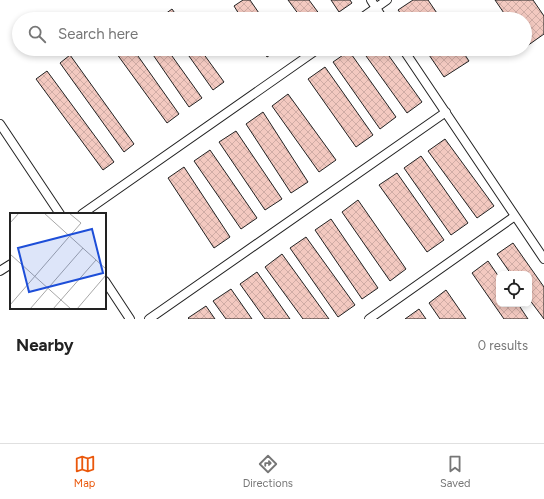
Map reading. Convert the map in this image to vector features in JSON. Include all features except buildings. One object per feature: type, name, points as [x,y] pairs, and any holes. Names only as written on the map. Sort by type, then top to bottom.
[{"type":"street","points":[[371,0],[379,12]]},
{"type":"street","points":[[370,12],[388,0]]},
{"type":"street","points":[[83,213],[308,56]]},
{"type":"street","points":[[409,56],[544,259]]},
{"type":"street","points":[[149,319],[446,112]]},
{"type":"street","points":[[0,124],[59,213]]},
{"type":"street","points":[[369,319],[515,216]]},
{"type":"street","points":[[0,271],[10,265]]},
{"type":"street","points":[[106,283],[130,319]]}]
